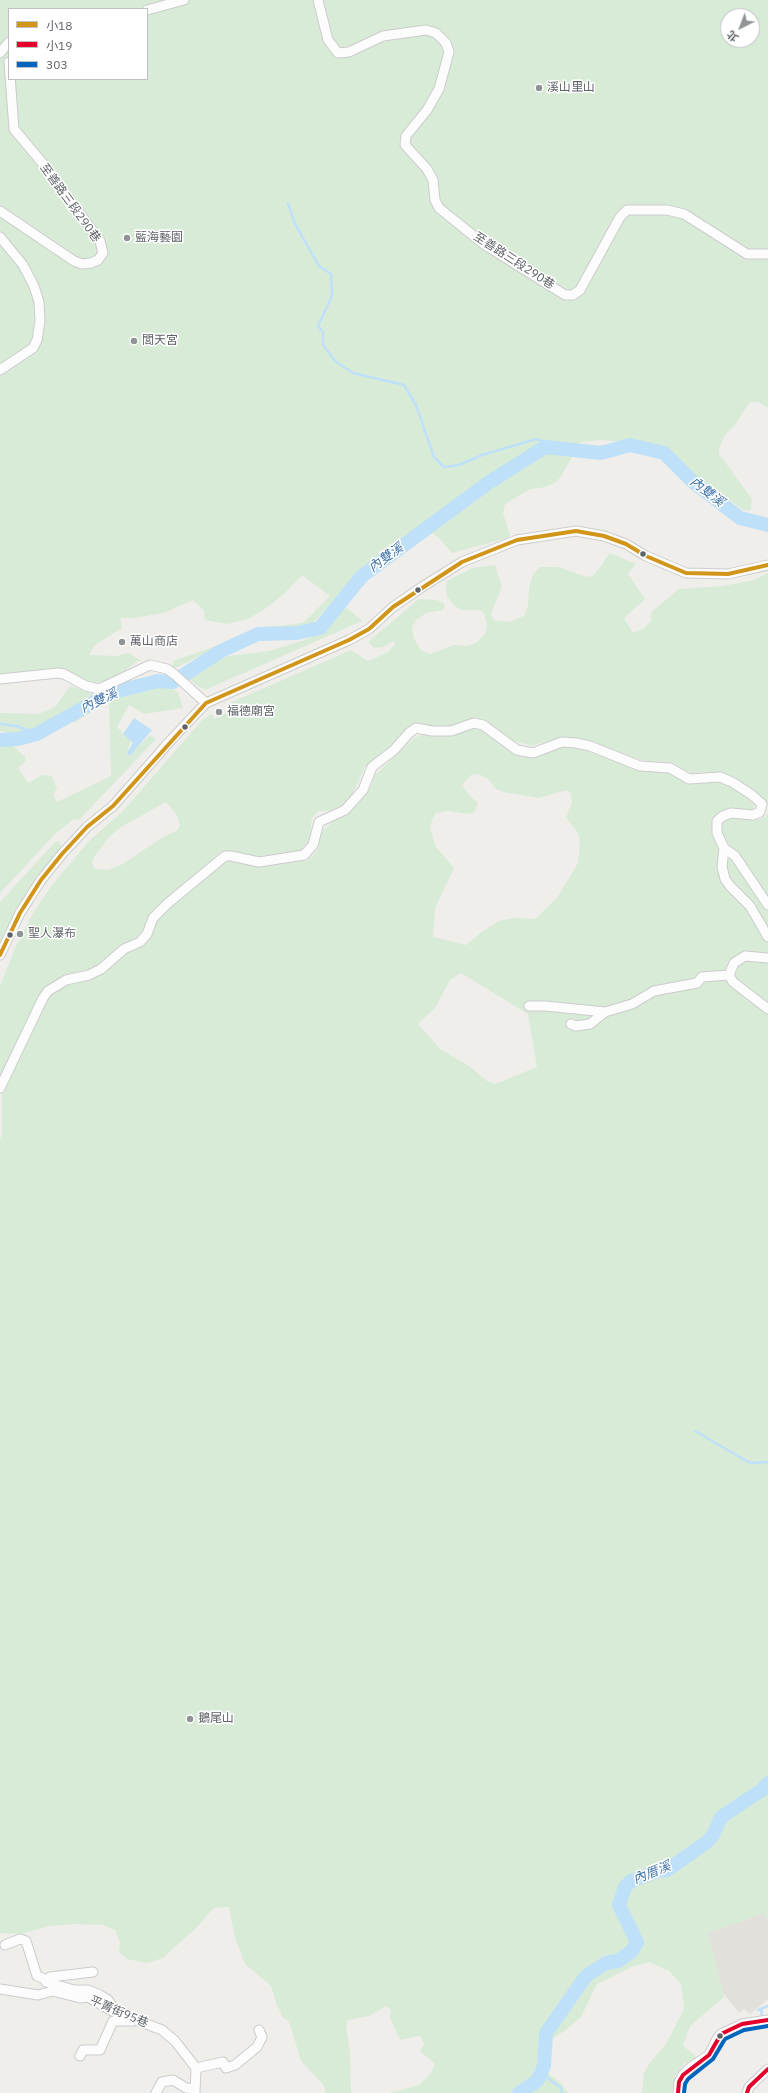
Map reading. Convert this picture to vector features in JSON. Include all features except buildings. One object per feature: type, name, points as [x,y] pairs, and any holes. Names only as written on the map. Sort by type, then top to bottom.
[{"type":"street","points":[[148,10],[184,0]]},
{"type":"street","name":"至善路三段290巷","points":[[318,0],[328,40],[338,53],[349,52],[383,36],[426,30],[436,33],[446,43],[449,52],[439,89],[427,110],[406,136],[405,145],[427,169],[433,180],[435,200],[439,208],[485,245],[565,295],[573,295],[580,290],[620,217],[626,210],[667,210],[684,214],[747,254],[768,254]]},
{"type":"street","points":[[0,53],[8,43]]},
{"type":"street","name":"至善路三段290巷","points":[[0,211],[74,261],[82,264],[91,263],[98,260],[103,253],[100,241],[44,165],[14,129],[10,80]]},
{"type":"street","points":[[0,237],[23,265],[34,286],[39,302],[40,321],[37,340],[33,348],[0,370]]},
{"type":"street","points":[[0,955],[20,913],[41,880],[62,854],[87,827],[113,806],[206,703],[370,629],[393,607],[462,562],[517,540],[576,531],[604,536],[626,544],[646,556],[686,572],[728,574],[768,565]]},
{"type":"street","points":[[0,679],[58,673],[64,674],[86,686],[99,689],[150,665],[167,669],[206,703]]},
{"type":"street","points":[[0,1088],[43,998],[48,991],[66,980],[89,975],[101,969],[124,949],[140,942],[147,934],[153,918],[167,904],[225,856],[259,862],[304,856],[313,845],[319,822],[345,810],[363,790],[372,767],[394,750],[409,732],[416,728],[432,731],[451,731],[474,723],[483,725],[517,750],[534,753],[562,742],[576,743],[590,746],[640,766],[670,768],[689,779],[720,777],[732,782],[752,795],[762,804],[760,812],[753,815],[731,813],[717,821],[717,833],[724,848],[735,856],[768,905]]},
{"type":"street","points":[[724,848],[722,867],[725,879],[750,906],[768,937]]},
{"type":"street","points":[[728,975],[734,962],[740,958],[754,956],[768,958]]},
{"type":"street","points":[[728,975],[733,982],[768,1009]]},
{"type":"street","points":[[571,1024],[576,1026],[590,1024],[605,1012],[632,1004],[654,991],[697,982],[702,977],[728,975]]},
{"type":"street","points":[[529,1006],[545,1006],[605,1012]]},
{"type":"street","points":[[5,1945],[20,1939],[26,1941],[37,1976],[46,1980],[49,1984],[74,1990],[88,1990],[100,1995],[108,2000],[117,2013]]},
{"type":"street","points":[[46,1980],[50,1977],[92,1972]]},
{"type":"street","name":"平菁街95巷","points":[[0,1989],[38,1995],[53,1991],[80,1998],[88,1997],[134,2021],[162,2030],[175,2041],[196,2068]]},
{"type":"street","points":[[678,2093],[679,2082],[683,2075],[691,2066],[709,2055],[721,2034],[742,2024],[768,2020]]},
{"type":"street","points":[[80,2056],[83,2050],[100,2050],[113,2022],[134,2021]]},
{"type":"street","points":[[156,2093],[162,2082],[173,2080],[186,2088],[195,2091],[196,2068],[223,2062],[226,2068],[235,2065],[257,2047],[262,2037],[258,2030]]},
{"type":"street","points":[[747,2093],[750,2087],[768,2069]]},
{"type":"shaded area","points":[[764,1913],[768,1922],[768,1999],[750,2014],[744,2009],[739,2013],[723,1993],[708,1933]]},
{"type":"green space","points":[[0,0],[768,0],[768,408],[758,402],[750,402],[735,425],[725,435],[719,448],[719,454],[752,499],[751,509],[748,511],[743,510],[668,455],[640,444],[601,440],[581,442],[560,478],[554,483],[546,487],[530,489],[505,504],[503,513],[510,535],[507,538],[452,553],[438,537],[424,527],[415,531],[360,571],[318,618],[302,633],[295,636],[267,641],[246,641],[225,644],[177,667],[173,667],[173,661],[270,627],[303,623],[330,596],[302,575],[284,594],[262,611],[247,619],[227,624],[205,620],[204,611],[193,600],[164,613],[134,618],[120,618],[122,628],[95,645],[89,655],[117,656],[128,653],[142,661],[137,661],[119,675],[105,681],[94,683],[85,681],[64,669],[0,675]]},
{"type":"green space","points":[[610,553],[636,564],[628,574],[645,599],[624,618],[633,633],[644,628],[651,621],[651,612],[679,589],[723,586],[754,580],[768,573],[768,804],[758,796],[722,774],[712,772],[691,773],[670,762],[646,761],[610,751],[584,741],[558,738],[532,746],[511,740],[477,721],[440,728],[419,723],[407,728],[388,748],[365,767],[352,795],[345,804],[328,811],[319,811],[312,818],[309,840],[300,851],[252,857],[232,851],[220,852],[198,874],[158,906],[150,916],[143,934],[135,941],[119,947],[96,968],[53,983],[0,1080],[0,986],[16,946],[34,912],[52,885],[90,840],[123,811],[203,719],[212,714],[214,719],[232,710],[230,703],[351,650],[369,661],[388,652],[395,644],[394,641],[383,647],[374,648],[368,642],[419,599],[436,600],[443,603],[445,607],[442,610],[426,613],[416,620],[412,628],[414,639],[421,650],[430,654],[454,645],[468,646],[477,642],[485,634],[487,626],[484,613],[480,610],[463,610],[454,606],[447,596],[446,586],[447,581],[472,568],[495,565],[502,587],[491,613],[493,620],[510,622],[524,616],[528,606],[529,588],[533,574],[540,567],[558,567],[587,577],[592,576]],"holes":[[[166,802],[175,812],[180,825],[178,830],[163,837],[123,864],[108,870],[95,869],[92,863],[93,859],[108,838],[121,827]]]},
{"type":"green space","points":[[347,608],[362,621],[205,690],[189,678],[189,673],[222,657],[269,651],[305,640],[322,632],[341,612]]},
{"type":"green space","points":[[164,685],[171,687],[178,693],[183,708],[144,714],[129,705],[117,727],[131,741],[127,753],[130,755],[150,735],[156,739],[79,820],[74,819],[56,833],[0,893],[0,743],[13,746],[25,757],[26,761],[18,768],[28,783],[42,775],[52,776],[57,788],[53,794],[57,802],[111,776],[109,701],[77,721],[27,737],[0,731],[0,713],[39,714],[55,707],[70,686],[103,697],[118,692]]},
{"type":"green space","points":[[474,728],[485,731],[521,756],[535,757],[555,748],[577,748],[643,770],[652,769],[728,784],[740,791],[755,806],[753,810],[723,810],[715,816],[713,821],[725,858],[732,860],[768,911],[768,1922],[764,1913],[708,1933],[724,1997],[690,2026],[683,2046],[697,2057],[684,2064],[675,2076],[672,2093],[642,2093],[644,2073],[649,2064],[666,2044],[684,2009],[681,1984],[669,1971],[649,1962],[634,1966],[597,1984],[581,2017],[566,2030],[542,2045],[539,2053],[540,2062],[548,2073],[561,2083],[568,2093],[390,2093],[419,2085],[431,2073],[435,2064],[420,2051],[424,2044],[421,2037],[418,2036],[400,2040],[390,2018],[391,2010],[386,2006],[369,2016],[348,2020],[346,2025],[350,2052],[351,2093],[326,2093],[323,2084],[301,2061],[289,2021],[283,2018],[271,1986],[245,1964],[235,1938],[229,1907],[214,1908],[197,1927],[163,1958],[147,1963],[127,1959],[119,1952],[120,1943],[115,1930],[103,1925],[76,1924],[49,1926],[21,1934],[0,1933],[0,1141],[2,1133],[2,1090],[45,1001],[55,990],[78,979],[92,979],[109,969],[126,953],[143,944],[163,912],[224,861],[233,860],[248,865],[264,866],[291,861],[307,861],[318,850],[321,832],[339,817],[350,812],[371,787],[374,776],[413,739],[421,735],[459,733]],"holes":[[[478,774],[487,778],[496,789],[504,792],[538,798],[567,790],[571,794],[572,803],[566,817],[579,835],[580,845],[578,863],[557,898],[535,919],[516,918],[499,921],[483,931],[466,945],[433,937],[435,908],[454,868],[436,847],[430,829],[432,820],[436,813],[448,811],[468,814],[475,812],[478,803],[469,795],[462,785],[471,775]],[[461,973],[528,1014],[537,1067],[495,1084],[487,1081],[469,1066],[440,1049],[418,1024],[435,1008],[450,980]]]},
{"type":"green space","points":[[768,813],[768,898],[755,876],[725,840],[720,825],[729,818],[760,819],[766,817]]},
{"type":"green space","points":[[59,841],[62,849],[32,885],[0,942],[0,902],[55,842]]},
{"type":"water","points":[[134,718],[152,730],[130,756],[127,753],[133,743],[123,734]]},
{"type":"waterway","points":[[288,203],[295,224],[319,266],[331,274],[332,296],[318,326],[323,332],[323,345],[336,362],[353,373],[404,385],[416,405],[434,457],[444,467],[459,465],[482,455],[536,439],[575,451]]},
{"type":"waterway","name":"內雙溪","points":[[0,740],[18,739],[37,734],[110,693],[158,681],[173,682],[221,651],[258,634],[297,633],[320,628],[362,576],[488,483],[545,447],[601,453],[630,445],[664,453],[693,482],[740,518],[768,525]]},
{"type":"waterway","points":[[0,724],[17,726],[37,734]]},
{"type":"waterway","points":[[695,1431],[750,1463],[768,1462]]},
{"type":"waterway","name":"內厝溪","points":[[519,2093],[537,2081],[544,2066],[546,2033],[586,1976],[606,1963],[618,1961],[632,1951],[637,1942],[619,1905],[625,1887],[631,1881],[658,1871],[667,1870],[707,1842],[713,1835],[721,1817],[762,1790],[768,1783]]},
{"type":"waterway","points":[[758,2010],[768,2006]]},
{"type":"waterway","points":[[761,2009],[762,2017]]},
{"type":"waterway","points":[[541,2073],[561,2088],[562,2093]]},
{"type":"transit line","name":"小18","points":[[0,955],[20,913],[41,880],[62,854],[87,827],[113,806],[206,703],[349,640],[369,629],[393,607],[462,562],[517,540],[576,531],[604,536],[626,544],[646,556],[686,573],[728,574],[768,565]]},
{"type":"transit line","name":"小19","points":[[678,2093],[679,2082],[683,2075],[709,2055],[721,2034],[742,2024],[768,2020]]},
{"type":"transit line","name":"303","points":[[684,2093],[685,2084],[688,2079],[713,2059],[725,2039],[744,2030],[768,2026]]},
{"type":"transit line","name":"小19","points":[[747,2093],[749,2087],[768,2069]]},
{"type":"place","name":"溪山里山","points":[[539,88]]},
{"type":"place","name":"藍海藝園","points":[[127,238]]},
{"type":"place","name":"閭天宮","points":[[134,341]]},
{"type":"place","name":"萬山商店","points":[[122,642]]},
{"type":"place","name":"福德廟宮","points":[[219,712]]},
{"type":"place","name":"聖人瀑布","points":[[20,934]]},
{"type":"place","name":"鵝尾山","points":[[190,1719]]}]
